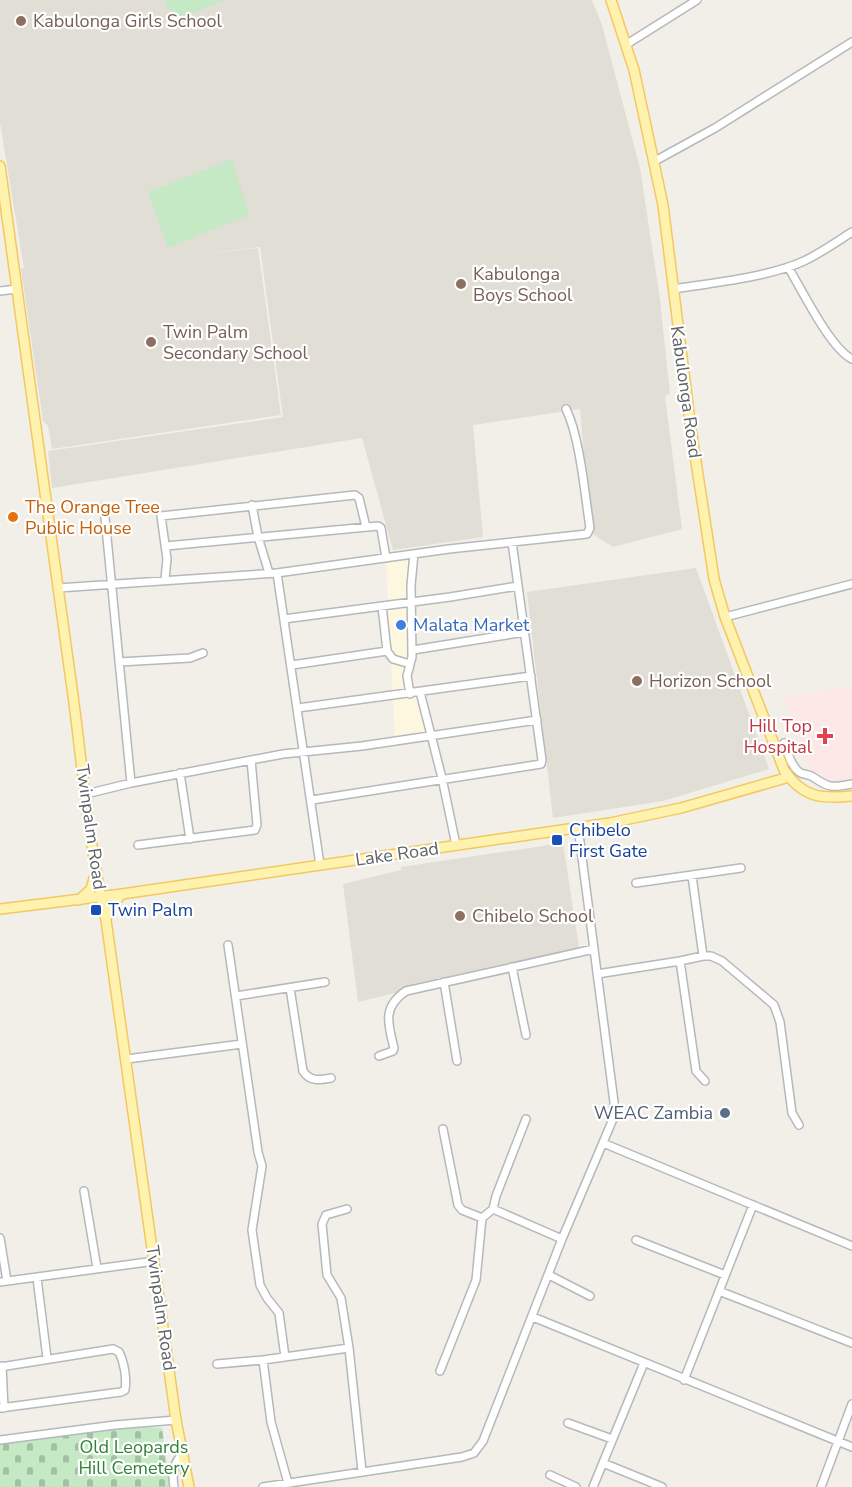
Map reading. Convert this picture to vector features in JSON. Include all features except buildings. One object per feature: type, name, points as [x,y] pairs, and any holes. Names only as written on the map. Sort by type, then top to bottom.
[{"type":"main road","name":"Kabulonga Road","points":[[611,0],[627,44],[663,205],[714,579],[725,617],[789,777]]},
{"type":"main road","name":"Twinpalm Road","points":[[0,166],[95,873],[106,920],[176,1420],[189,1487]]},
{"type":"main road","points":[[789,777],[813,795],[830,798],[852,796]]},
{"type":"main road","name":"Lake Road","points":[[0,909],[122,894],[645,817],[789,777]]},
{"type":"main road","points":[[79,900],[91,888],[95,873]]},
{"type":"main road","points":[[106,920],[111,905],[122,894]]},
{"type":"street","points":[[627,44],[697,0]]},
{"type":"street","points":[[655,161],[714,128],[852,42]]},
{"type":"street","points":[[673,289],[746,277],[788,267],[820,252],[852,232]]},
{"type":"street","points":[[788,267],[830,335],[843,353],[852,359]]},
{"type":"street","points":[[0,291],[16,289]]},
{"type":"street","points":[[58,588],[273,573],[583,535],[590,531],[573,430],[566,410]]},
{"type":"street","points":[[165,579],[166,546],[161,516],[355,495],[358,498],[366,527]]},
{"type":"street","points":[[252,505],[258,537],[273,573],[284,619],[320,865]]},
{"type":"street","points":[[104,507],[131,783]]},
{"type":"street","points":[[166,546],[380,526],[386,558]]},
{"type":"street","points":[[312,800],[394,788],[442,778],[539,766],[542,759],[512,542]]},
{"type":"street","points":[[410,694],[407,676],[413,650],[411,602],[414,554]]},
{"type":"street","points":[[725,617],[852,584]]},
{"type":"street","points":[[284,619],[518,586]]},
{"type":"street","points":[[382,606],[387,651],[393,658],[410,664]]},
{"type":"street","points":[[413,650],[525,632]]},
{"type":"street","points":[[292,665],[387,651]]},
{"type":"street","points":[[119,662],[190,658],[203,653]]},
{"type":"street","points":[[298,708],[531,676]]},
{"type":"street","points":[[420,692],[456,845]]},
{"type":"street","points":[[86,794],[251,760],[537,720]]},
{"type":"street","points":[[784,743],[791,762],[800,773],[812,776],[817,783],[836,787],[852,783]]},
{"type":"street","points":[[138,845],[256,829],[251,760]]},
{"type":"street","points":[[180,773],[190,839]]},
{"type":"street","points":[[263,1487],[474,1453],[483,1441],[562,1239],[613,1119],[614,1102],[578,827]]},
{"type":"street","points":[[636,883],[741,868]]},
{"type":"street","points":[[692,876],[703,956]]},
{"type":"street","points":[[228,945],[258,1152],[262,1166],[252,1230],[260,1285],[279,1312],[285,1357]]},
{"type":"street","points":[[379,1056],[393,1051],[388,1023],[389,1011],[397,997],[406,992],[594,949]]},
{"type":"street","points":[[597,974],[703,956],[711,956],[722,961],[774,1005],[780,1022],[792,1113],[799,1125]]},
{"type":"street","points":[[680,961],[696,1071],[705,1081]]},
{"type":"street","points":[[512,967],[526,1035]]},
{"type":"street","points":[[236,996],[325,982]]},
{"type":"street","points":[[444,982],[457,1061]]},
{"type":"street","points":[[290,988],[303,1071],[313,1080],[332,1078]]},
{"type":"street","points":[[127,1059],[242,1044]]},
{"type":"street","points":[[440,1371],[476,1280],[482,1218],[493,1209],[526,1119]]},
{"type":"street","points":[[443,1129],[458,1204],[462,1210],[482,1218]]},
{"type":"street","points":[[603,1143],[852,1246]]},
{"type":"street","points":[[84,1191],[98,1269]]},
{"type":"street","points":[[684,1380],[753,1205]]},
{"type":"street","points":[[347,1209],[326,1215],[322,1224],[327,1275],[341,1298],[349,1348],[362,1471]]},
{"type":"street","points":[[493,1209],[562,1239]]},
{"type":"street","points":[[0,1238],[3,1282],[154,1261]]},
{"type":"street","points":[[636,1240],[725,1275]]},
{"type":"street","points":[[549,1275],[590,1296]]},
{"type":"street","points":[[37,1278],[47,1358]]},
{"type":"street","points":[[719,1291],[852,1343]]},
{"type":"street","points":[[533,1317],[852,1448]]},
{"type":"street","points":[[217,1364],[349,1348]]},
{"type":"street","points":[[113,1349],[122,1357],[125,1390],[2,1408],[1,1366],[47,1358],[113,1349]]},
{"type":"street","points":[[263,1360],[271,1422],[288,1483]]},
{"type":"street","points":[[593,1487],[644,1363]]},
{"type":"street","points":[[821,1487],[852,1404]]},
{"type":"street","points":[[0,1440],[115,1425],[176,1420]]},
{"type":"street","points":[[568,1424],[612,1439]]},
{"type":"street","points":[[174,1487],[176,1460],[183,1454]]},
{"type":"street","points":[[603,1463],[662,1487]]},
{"type":"street","points":[[550,1475],[576,1487]]},
{"type":"street","points":[[313,1478],[314,1487]]},
{"type":"shaded area","name":"Kabulonga Boys School","points":[[0,0],[592,0],[602,25],[640,168],[660,299],[670,394],[665,396],[682,529],[613,547],[591,533],[580,409],[473,425],[483,537],[393,550],[362,438],[52,488],[48,451],[283,417],[260,247],[209,253],[258,248],[281,415],[52,449],[48,426],[43,421],[21,269],[24,268],[0,123]]},
{"type":"shaded area","name":"Malata Market","points":[[414,554],[410,693],[420,692],[430,735],[395,740],[386,558]]},
{"type":"shaded area","name":"Horizon School","points":[[696,568],[769,769],[663,801],[553,818],[527,592]]},
{"type":"shaded area","name":"Hill Top Hospital","points":[[850,686],[852,688],[852,781],[832,784],[811,773],[784,698]]},
{"type":"shaded area","name":"Chibelo School","points":[[563,843],[579,948],[358,1002],[343,884],[401,870],[401,867]]},
{"type":"green space","points":[[165,0],[225,0],[174,21]]},
{"type":"green space","points":[[232,159],[249,215],[168,248],[148,192]]},
{"type":"green space","name":"Old Leopards Hill Cemetery","points":[[131,1426],[162,1428],[170,1487],[0,1487],[0,1443]]},
{"type":"place","name":"Kabulonga Girls School","points":[[21,21]]},
{"type":"place","name":"Kabulonga Boys School","points":[[461,284]]},
{"type":"place","name":"Twin Palm Secondary School","points":[[151,342]]},
{"type":"place","name":"The Orange Tree Public House","points":[[13,517]]},
{"type":"place","name":"Malata Market","points":[[401,625]]},
{"type":"place","name":"Horizon School","points":[[637,681]]},
{"type":"place","name":"Hill Top Hospital","points":[[825,736]]},
{"type":"place","name":"Chibelo First Gate","points":[[557,840]]},
{"type":"place","name":"Twin Palm","points":[[96,910]]},
{"type":"place","name":"Chibelo School","points":[[460,916]]},
{"type":"place","name":"WEAC Zambia","points":[[725,1113]]}]
